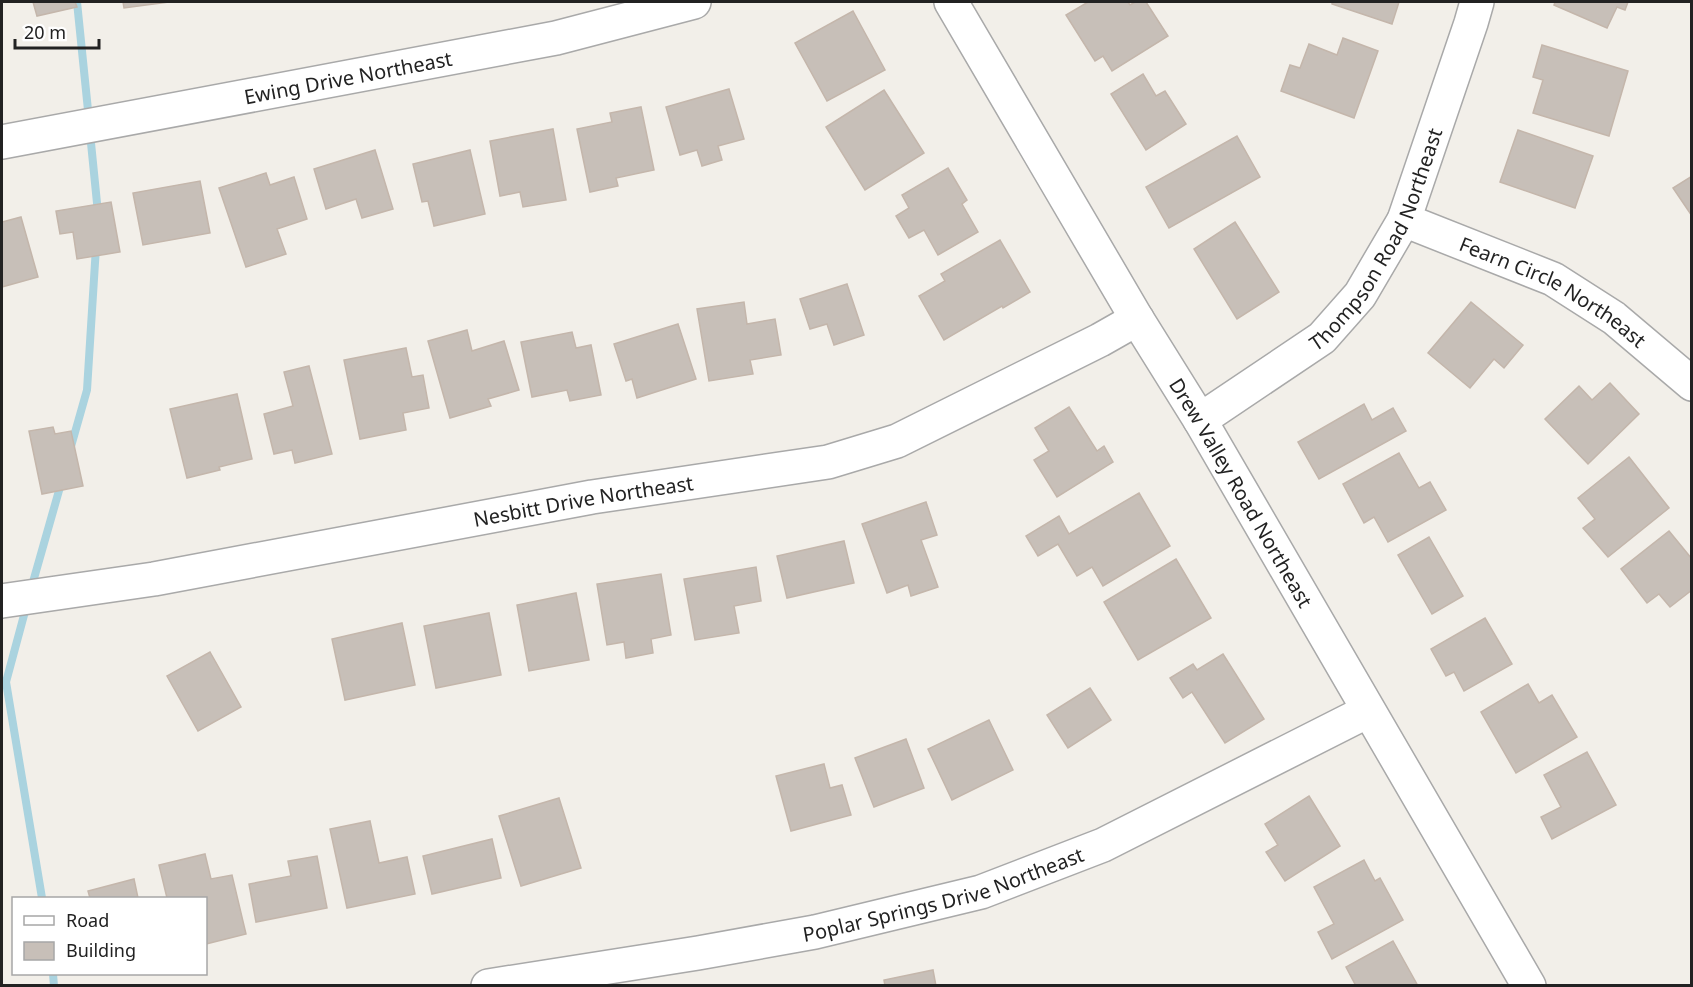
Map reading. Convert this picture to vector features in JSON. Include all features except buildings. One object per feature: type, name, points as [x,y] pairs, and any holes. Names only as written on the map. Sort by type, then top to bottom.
[{"type":"street","name":"Ewing Drive Northeast","points":[[2,142],[556,38],[694,2]]},
{"type":"street","name":"Drew Valley Road Northeast","points":[[951,2],[1137,319],[1200,420],[1529,986]]},
{"type":"street","name":"Thompson Road Northeast","points":[[1200,420],[1322,338],[1360,295],[1404,220],[1471,23],[1476,2]]},
{"type":"street","name":"Fearn Circle Northeast","points":[[1404,220],[1553,279],[1614,318],[1692,384]]},
{"type":"street","name":"Nesbitt Drive Northeast","points":[[2,601],[154,579],[592,497],[828,462],[897,441],[1100,340],[1137,319]]},
{"type":"street","name":"Poplar Springs Drive Northeast","points":[[488,986],[816,932],[981,891],[1103,845],[1368,711]]},
{"type":"waterway","points":[[77,2],[89,120]]},
{"type":"waterway","points":[[90,133],[98,213]]},
{"type":"waterway","points":[[70,450],[87,390],[96,247]]},
{"type":"waterway","points":[[31,589],[62,480]]},
{"type":"waterway","points":[[27,604],[6,682],[42,897]]},
{"type":"waterway","points":[[53,975],[54,986]]}]
